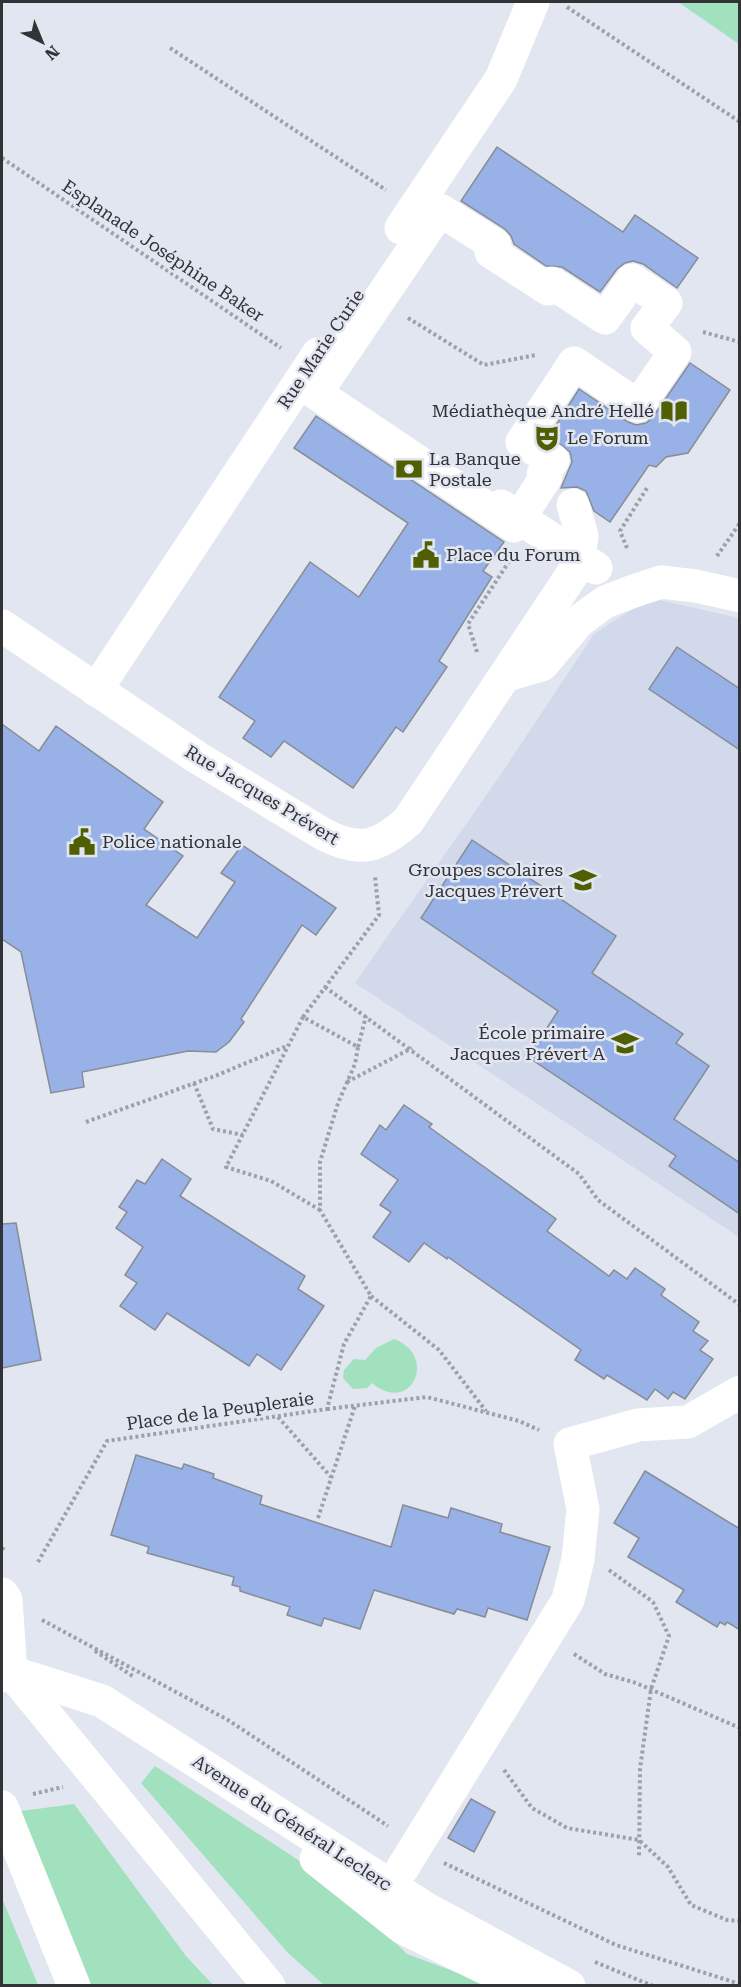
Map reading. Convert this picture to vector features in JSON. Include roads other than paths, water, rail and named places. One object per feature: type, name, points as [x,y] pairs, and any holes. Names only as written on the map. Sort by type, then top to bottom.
[{"type":"main road","name":"Rue Marie Curie","points":[[96,690],[317,374],[361,288],[501,79],[533,2]]},
{"type":"main road","points":[[518,521],[546,477],[543,474],[553,460],[522,442],[574,363],[638,406],[675,352],[647,328],[666,303],[632,280],[605,318],[552,283],[548,290],[491,252],[495,245],[440,210],[317,374],[518,521],[597,569]]},
{"type":"main road","points":[[507,675],[577,567],[582,536],[573,505]]},
{"type":"main road","points":[[507,675],[542,665],[579,621],[605,602],[661,582],[696,586],[740,596]]},
{"type":"main road","name":"Rue Jacques Prévert","points":[[2,626],[198,758],[343,845],[371,846],[394,834],[408,821],[507,675]]},
{"type":"main road","points":[[2,652],[33,646]]},
{"type":"main road","points":[[410,1857],[568,1600],[579,1548],[583,1509],[570,1444],[638,1425],[688,1422],[740,1392]]},
{"type":"main road","points":[[4,1597],[6,1674],[269,1986]]},
{"type":"main road","points":[[6,1674],[106,1719],[325,1865],[373,1907],[403,1928],[522,1986]]},
{"type":"main road","name":"Avenue du Général Leclerc","points":[[6,1674],[102,1701],[425,1908],[569,1986]]},
{"type":"main road","points":[[2,1807],[74,1986]]},
{"type":"place","name":"Médiathèque André Hellé","points":[[674,411]]},
{"type":"place","name":"Le Forum","points":[[547,438]]},
{"type":"place","name":"La Banque Postale","points":[[409,469]]},
{"type":"place","name":"Place du Forum","points":[[426,555]]},
{"type":"place","name":"Police nationale","points":[[82,842]]},
{"type":"place","name":"Groupes scolaires Jacques Prévert","points":[[583,880]]},
{"type":"place","name":"École primaire Jacques Prévert A","points":[[625,1043]]}]
